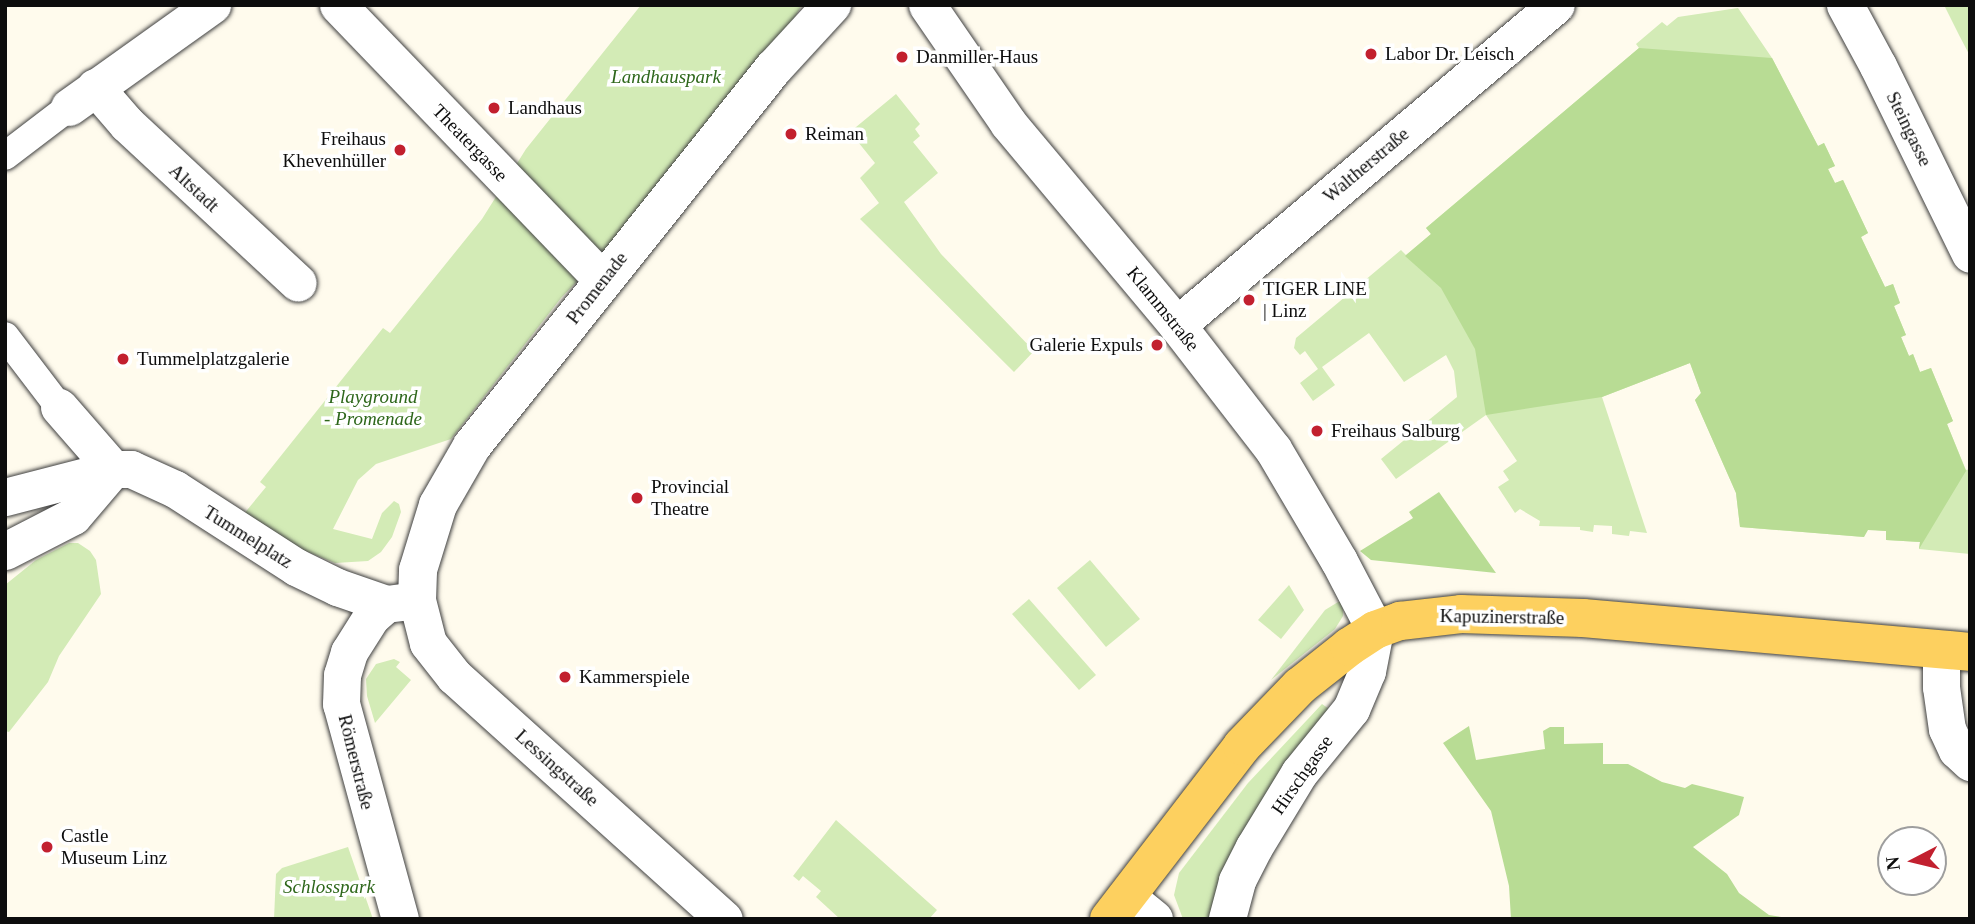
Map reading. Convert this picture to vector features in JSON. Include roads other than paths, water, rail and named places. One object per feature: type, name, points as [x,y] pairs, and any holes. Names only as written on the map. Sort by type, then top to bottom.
[{"type":"main road","name":"Kapuzinerstraße","points":[[1130,911],[1242,746],[1300,686],[1375,630],[1415,618],[1461,614],[1527,615],[1956,650]]},
{"type":"street","points":[[5,156],[82,97],[212,5]]},
{"type":"street","name":"Theatergasse","points":[[338,5],[603,281]]},
{"type":"street","name":"Promenade","points":[[401,602],[418,570],[426,536],[448,484],[472,446],[774,68],[831,5]]},
{"type":"street","name":"Klammstraße","points":[[927,5],[1008,122],[1177,325],[1273,449],[1339,561],[1375,630]]},
{"type":"street","name":"Waltherstraße","points":[[1177,325],[1556,5]]},
{"type":"street","name":"Steingasse","points":[[1845,5],[1878,66],[1970,254]]},
{"type":"street","name":"Altstadt","points":[[82,97],[127,124],[298,283]]},
{"type":"street","points":[[5,336],[59,407],[113,468],[73,516],[5,551]]},
{"type":"street","name":"Tummelplatz","points":[[5,497],[113,468],[131,469],[152,477],[296,567],[338,587],[401,602]]},
{"type":"street","name":"Römerstraße","points":[[400,919],[341,704],[342,676],[349,652],[371,617],[401,602]]},
{"type":"street","name":"Lessingstraße","points":[[401,602],[454,676],[724,919]]},
{"type":"street","name":"Hirschgasse","points":[[1227,919],[1237,881],[1254,847],[1299,773],[1351,709],[1367,671],[1375,630]]},
{"type":"street","name":"Kapuzinerstraße","points":[[1956,650],[1941,687],[1947,729],[1957,750],[1970,762]]},
{"type":"place","name":"Labor Dr. Leisch","points":[[1371,54]]},
{"type":"place","name":"Danmiller-Haus","points":[[902,57]]},
{"type":"place","name":"Landhaus","points":[[494,108]]},
{"type":"place","name":"Reiman","points":[[791,134]]},
{"type":"place","name":"Freihaus Khevenhüller","points":[[400,150]]},
{"type":"place","name":"TIGER LINE | Linz","points":[[1249,300]]},
{"type":"place","name":"Galerie Expuls","points":[[1157,345]]},
{"type":"place","name":"Tummelplatzgalerie","points":[[123,359]]},
{"type":"place","name":"Freihaus Salburg","points":[[1317,431]]},
{"type":"place","name":"Provincial Theatre","points":[[637,498]]},
{"type":"place","name":"Kammerspiele","points":[[565,677]]},
{"type":"place","name":"Castle Museum Linz","points":[[47,847]]},
{"type":"park label","name":"Landhauspark","points":[[666,77]]},
{"type":"park label","name":"Playground - Promenade","points":[[373,408]]},
{"type":"park label","name":"Schlosspark","points":[[329,887]]}]
